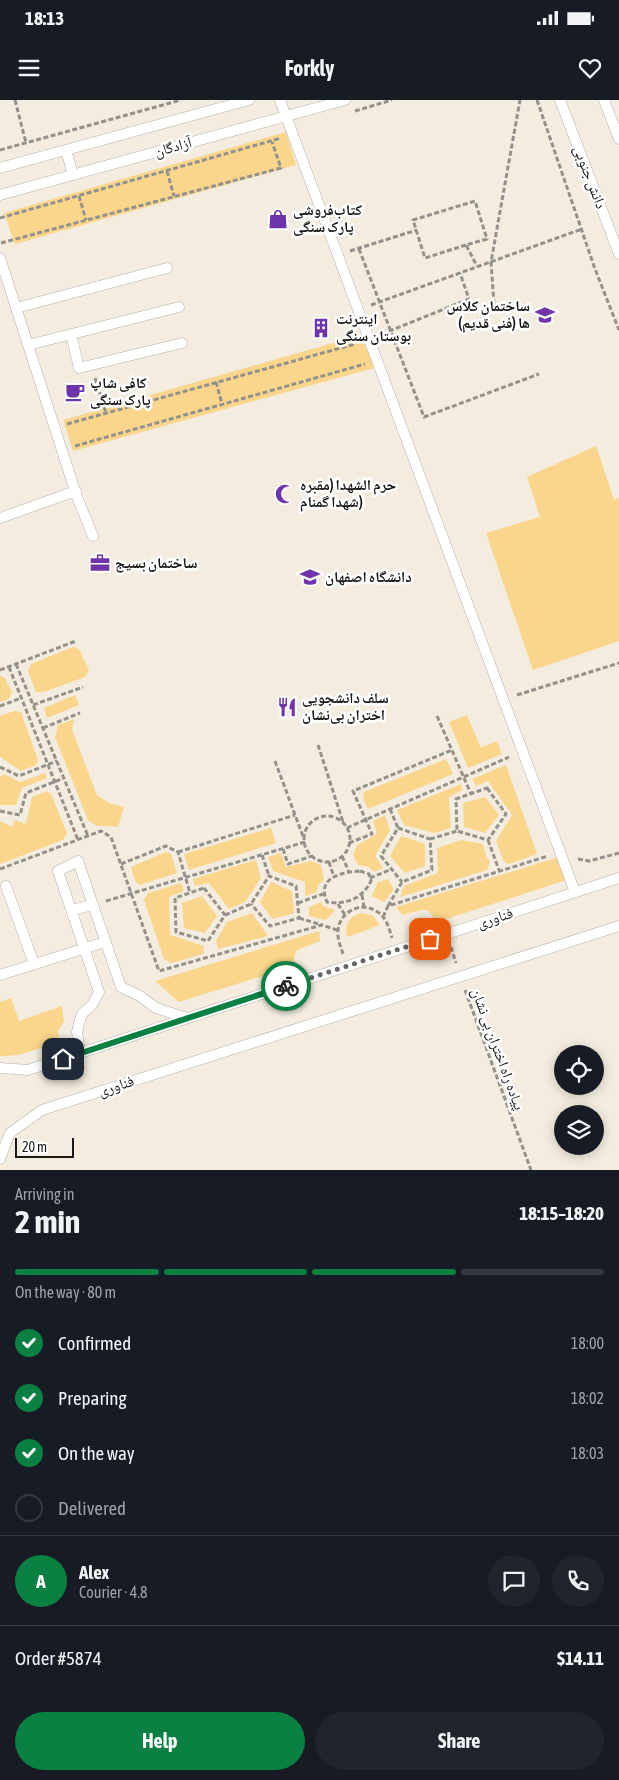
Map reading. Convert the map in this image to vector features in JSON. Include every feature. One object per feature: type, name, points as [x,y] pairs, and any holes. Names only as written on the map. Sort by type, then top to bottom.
[{"type":"lane","name":"آزادگان","points":[[0,168],[249,100]]},
{"type":"lane","points":[[280,100],[575,892]]},
{"type":"lane","name":"آزادگان","points":[[0,195],[346,100]]},
{"type":"lane","name":"دانش جنوبی","points":[[560,100],[619,254]]},
{"type":"lane","points":[[604,100],[619,139]]},
{"type":"lane","points":[[66,150],[73,175]]},
{"type":"lane","points":[[0,258],[76,491],[93,536]]},
{"type":"lane","points":[[16,308],[167,268]]},
{"type":"lane","points":[[28,345],[179,307]]},
{"type":"lane","points":[[71,334],[79,368],[182,343]]},
{"type":"lane","points":[[0,518],[76,491]]},
{"type":"lane","points":[[80,1053],[77,1032],[79,1022],[82,1014],[92,1005],[98,992],[58,871],[78,861],[122,987],[140,996],[156,1008],[187,1018]]},
{"type":"lane","name":"فناوری","points":[[0,1068],[28,1070],[619,878]]},
{"type":"lane","points":[[6,886],[34,964]]},
{"type":"lane","points":[[72,910],[93,905]]},
{"type":"lane","name":"فناوری","points":[[0,1159],[10,1133],[42,1110],[619,926]]},
{"type":"lane","points":[[0,975],[84,947],[105,942]]},
{"type":"path","points":[[15,100],[26,142]]},
{"type":"path","points":[[0,150],[181,100]]},
{"type":"path","points":[[354,111],[392,100]]},
{"type":"path","points":[[494,304],[490,262],[520,100]]},
{"type":"path","points":[[537,100],[595,269],[619,330]]},
{"type":"path","points":[[0,218],[272,142],[293,134]]},
{"type":"path","points":[[0,243],[281,168],[272,142]]},
{"type":"path","points":[[167,171],[174,196]]},
{"type":"path","points":[[79,196],[86,220]]},
{"type":"path","points":[[475,201],[487,239],[466,245],[425,258],[414,220],[475,201]]},
{"type":"path","points":[[358,310],[582,229]]},
{"type":"path","points":[[338,255],[417,230]]},
{"type":"path","points":[[466,245],[478,266]]},
{"type":"path","points":[[359,248],[424,418],[539,374]]},
{"type":"path","points":[[60,426],[369,340],[469,299],[460,273]]},
{"type":"path","points":[[68,448],[377,361]]},
{"type":"path","points":[[92,365],[106,413]]},
{"type":"path","points":[[216,382],[222,404]]},
{"type":"path","points":[[0,670],[76,641]]},
{"type":"path","points":[[503,700],[619,663]]},
{"type":"path","points":[[16,664],[88,836]]},
{"type":"path","points":[[9,667],[78,840]]},
{"type":"path","points":[[34,705],[83,687]]},
{"type":"path","points":[[0,706],[21,698]]},
{"type":"path","points":[[43,728],[80,713]]},
{"type":"path","points":[[437,716],[472,794]]},
{"type":"path","points":[[275,761],[305,847],[312,856],[321,861],[329,862],[336,860],[347,850],[349,843],[318,745]]},
{"type":"path","points":[[349,843],[372,834],[353,791],[452,750]]},
{"type":"path","points":[[345,826],[365,820],[509,757]]},
{"type":"path","points":[[0,767],[19,776],[57,761]]},
{"type":"path","points":[[0,811],[20,815],[26,793],[64,778]]},
{"type":"path","points":[[457,831],[456,799],[487,788],[506,814],[488,840]]},
{"type":"path","points":[[390,809],[398,828],[430,839],[457,831],[488,840]]},
{"type":"path","points":[[121,864],[166,846],[178,852],[295,815]]},
{"type":"path","points":[[304,841],[309,825],[321,817],[336,818],[345,826]]},
{"type":"path","points":[[398,828],[381,856],[402,882]]},
{"type":"path","points":[[0,869],[101,831],[111,837],[133,893],[159,971],[322,925]]},
{"type":"path","points":[[383,917],[402,882],[432,870],[430,839]]},
{"type":"path","points":[[488,840],[499,870]]},
{"type":"path","points":[[93,905],[283,849],[304,841]]},
{"type":"path","points":[[283,849],[288,864],[312,856]]},
{"type":"path","points":[[178,852],[190,893]]},
{"type":"path","points":[[388,906],[554,854],[589,861],[619,853]]},
{"type":"path","points":[[225,915],[204,888],[175,898],[176,932],[208,941],[225,915],[252,904],[268,876],[262,855]]},
{"type":"path","points":[[342,856],[349,872]]},
{"type":"path","points":[[329,862],[334,877]]},
{"type":"path","points":[[370,878],[392,869]]},
{"type":"path","points":[[360,871],[369,874],[371,881],[362,895],[338,904],[327,902],[323,894],[328,880],[334,877],[360,871]]},
{"type":"path","points":[[268,876],[296,886],[299,918]]},
{"type":"path","points":[[298,903],[323,894]]},
{"type":"path","points":[[362,895],[364,907]]},
{"type":"path","points":[[252,904],[270,926],[299,918],[338,930]]},
{"type":"path","points":[[338,904],[345,915]]},
{"type":"path","points":[[338,938],[340,922],[352,910],[364,907],[377,911],[387,924]]},
{"type":"path","name":"پیاده راه اختران بی نشان","points":[[447,934],[460,976],[531,1170]]},
{"type":"shaded area","name":"دانشگاه اصفهان","points":[[0,100],[619,100],[619,1170],[0,1170]]},
{"type":"shaded area","points":[[286,132],[296,165],[15,244],[4,213]]},
{"type":"shaded area","points":[[361,335],[374,368],[73,451],[63,420]]},
{"type":"shaded area","points":[[596,446],[614,500],[619,498],[619,641],[533,670],[486,533],[540,517],[527,477]]},
{"type":"shaded area","points":[[73,647],[79,649],[89,670],[85,677],[44,692],[36,692],[28,671],[31,664]]},
{"type":"shaded area","points":[[0,676],[4,677],[12,692],[9,699],[0,702]]},
{"type":"shaded area","points":[[75,695],[79,705],[47,718],[44,708]]},
{"type":"shaded area","points":[[14,711],[21,712],[38,760],[36,765],[21,771],[0,757],[0,716]]},
{"type":"shaded area","points":[[467,715],[481,748],[497,741],[502,754],[468,768],[449,722]]},
{"type":"shaded area","points":[[74,719],[72,730],[97,795],[109,803],[124,807],[118,827],[98,826],[88,820],[55,737],[58,725]]},
{"type":"shaded area","points":[[446,759],[453,774],[368,809],[363,799],[364,792]]},
{"type":"shaded area","points":[[506,765],[537,854],[509,864],[504,862],[496,841],[512,815],[488,781],[476,786],[472,779]]},
{"type":"shaded area","points":[[45,773],[47,778],[22,788],[16,805],[0,805],[0,777],[4,774],[20,782]]},
{"type":"shaded area","points":[[461,784],[462,790],[449,797],[451,828],[434,833],[404,825],[397,810]]},
{"type":"shaded area","points":[[47,791],[51,794],[67,833],[63,840],[0,864],[0,821],[12,827],[15,820],[26,824],[32,797]]},
{"type":"shaded area","points":[[485,797],[499,815],[485,833],[464,827],[463,803]]},
{"type":"shaded area","points":[[385,815],[390,830],[375,856],[383,868],[374,872],[369,867],[358,865],[353,855],[357,845],[377,834],[373,821]]},
{"type":"shaded area","points":[[271,828],[276,843],[189,870],[184,854]]},
{"type":"shaded area","points":[[401,836],[425,844],[425,866],[405,873],[390,856]]},
{"type":"shaded area","points":[[461,840],[483,844],[486,856],[490,862],[487,870],[400,897],[404,886],[438,873],[437,848]]},
{"type":"shaded area","points":[[166,852],[171,854],[177,873],[140,885],[135,881],[131,867]]},
{"type":"shaded area","points":[[281,853],[286,867],[311,861],[321,865],[324,879],[318,886],[317,892],[305,896],[305,882],[273,871],[268,857]]},
{"type":"shaded area","points":[[559,857],[566,880],[437,922],[428,910],[402,915],[396,907]]},
{"type":"shaded area","points":[[256,860],[261,878],[245,902],[229,909],[209,883],[195,886],[193,879]]},
{"type":"shaded area","points":[[388,879],[394,889],[384,902],[372,896],[378,882]]},
{"type":"shaded area","points":[[271,882],[292,891],[294,913],[272,919],[260,902]]},
{"type":"shaded area","points":[[181,883],[184,891],[169,897],[170,935],[204,946],[203,954],[171,963],[164,959],[144,900],[148,893]]},
{"type":"shaded area","points":[[202,896],[217,916],[205,933],[184,928],[182,903]]},
{"type":"shaded area","points":[[321,902],[323,906],[335,910],[326,920],[309,916],[309,907]]},
{"type":"shaded area","points":[[252,913],[268,936],[218,949],[216,941],[227,922]]},
{"type":"shaded area","points":[[362,913],[373,916],[380,925],[347,937],[346,929],[348,922],[354,916]]},
{"type":"shaded area","points":[[319,931],[320,941],[297,950],[294,957],[295,966],[179,1002],[155,981]]},
{"type":"shaded area","points":[[11,998],[19,1021],[62,1006],[64,1021],[58,1031],[59,1041],[23,1054],[0,1056],[0,1002]]},
{"type":"way so far","points":[[286,986],[430,939]]},
{"type":"place","name":"کتاب‌فروشی پارک سنگی","points":[[278,219]]},
{"type":"place","name":"ساختمان کلاس ها (فنی قدیم)","points":[[545,315]]},
{"type":"place","name":"اینترنت بوستان سنگی","points":[[321,328]]},
{"type":"place","name":"کافی شاپ پارک سنگی","points":[[75,392]]},
{"type":"place","name":"حرم الشهدا (مقبره شهدا گمنام)","points":[[285,494]]},
{"type":"place","name":"ساختمان بسیج","points":[[100,563]]},
{"type":"place","name":"دانشگاه اصفهان","points":[[310,577]]},
{"type":"place","name":"سلف دانشجویی اختران بی‌نشان","points":[[287,707]]},
{"type":"route","points":[[63,1059],[286,986]]}]
